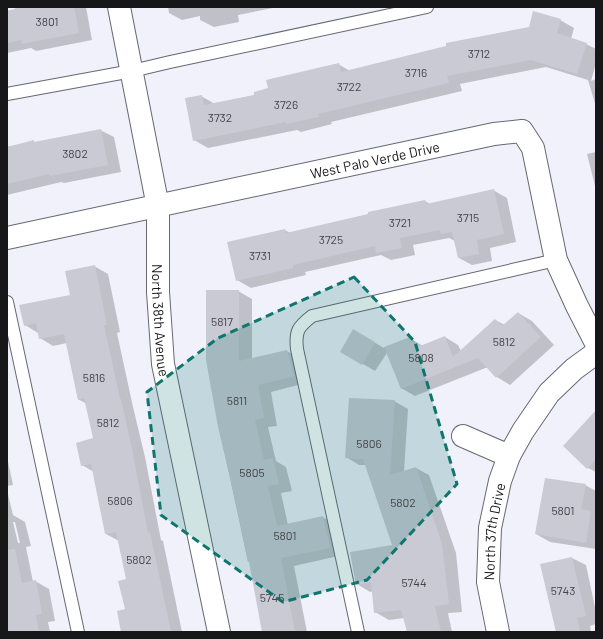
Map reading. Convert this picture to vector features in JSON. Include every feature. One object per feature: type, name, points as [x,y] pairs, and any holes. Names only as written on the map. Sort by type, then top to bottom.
[{"type":"street","name":"North 38th Avenue","points":[[119,7],[158,206],[158,292],[163,364],[219,632]]},
{"type":"street","name":"West Palo Verde Drive","points":[[7,238],[494,134],[522,131],[533,148],[556,260],[596,343]]},
{"type":"street","name":"North 37th Drive","points":[[498,632],[488,582],[490,528],[500,481],[509,456],[523,431],[549,393],[574,369],[596,353]]},
{"type":"street","points":[[462,436],[509,456]]},
{"type":"lane","points":[[7,94],[132,71],[427,7]]},
{"type":"lane","points":[[358,632],[297,349],[296,337],[300,326],[312,316],[556,260]]},
{"type":"lane","points":[[7,302],[78,632]]},
{"type":"highlighted area","points":[[354,277],[415,342],[457,484],[367,580],[283,602],[161,515],[147,392],[218,338]]},
{"type":"building","points":[[15,7],[74,7],[79,33],[22,44],[21,40],[7,43],[7,11],[15,9]]},
{"type":"building","points":[[533,11],[561,19],[557,33],[587,43],[577,74],[531,60],[447,76],[449,83],[318,114],[319,117],[286,124],[286,122],[193,141],[185,98],[202,95],[204,105],[254,95],[254,92],[268,88],[266,80],[339,63],[341,72],[446,46],[446,43],[529,27]]},
{"type":"building","points":[[101,129],[108,165],[50,176],[49,174],[7,184],[7,147],[34,140],[34,142]]},
{"type":"building","points":[[494,189],[504,234],[477,240],[479,254],[458,258],[452,232],[441,234],[440,230],[400,238],[402,248],[376,253],[375,246],[293,265],[293,268],[236,281],[227,242],[285,229],[286,233],[368,214],[368,212],[425,200],[426,204]]},
{"type":"building","points":[[95,265],[107,325],[104,325],[132,449],[148,533],[150,532],[171,632],[121,632],[117,611],[125,609],[118,581],[126,579],[116,532],[105,534],[91,464],[81,466],[76,443],[93,438],[84,398],[78,400],[64,334],[39,339],[36,323],[24,326],[19,305],[70,295],[65,271]]},
{"type":"building","points":[[206,290],[239,290],[239,361],[287,350],[294,376],[258,385],[264,418],[255,420],[264,460],[273,458],[279,484],[268,486],[277,526],[323,516],[330,548],[281,558],[295,632],[262,632],[249,562],[218,427],[206,360]]},
{"type":"building","points":[[518,312],[541,337],[496,378],[478,358],[401,389],[384,347],[410,337],[415,348],[445,336],[453,357],[495,319],[502,326]]},
{"type":"building","points":[[353,329],[375,342],[362,365],[340,352]]},
{"type":"building","points":[[349,398],[395,400],[390,475],[416,467],[442,544],[449,604],[435,606],[441,632],[407,632],[401,610],[374,613],[371,582],[356,585],[350,552],[392,545],[363,459],[345,458]]},
{"type":"building","points":[[596,410],[596,459],[587,469],[563,446]]},
{"type":"building","points":[[545,478],[586,484],[581,509],[591,511],[586,543],[535,534]]},
{"type":"building","points":[[15,549],[22,583],[36,580],[42,614],[36,615],[39,632],[7,632],[7,550]]},
{"type":"building","points":[[572,557],[586,616],[577,618],[580,632],[556,632],[540,564]]}]
